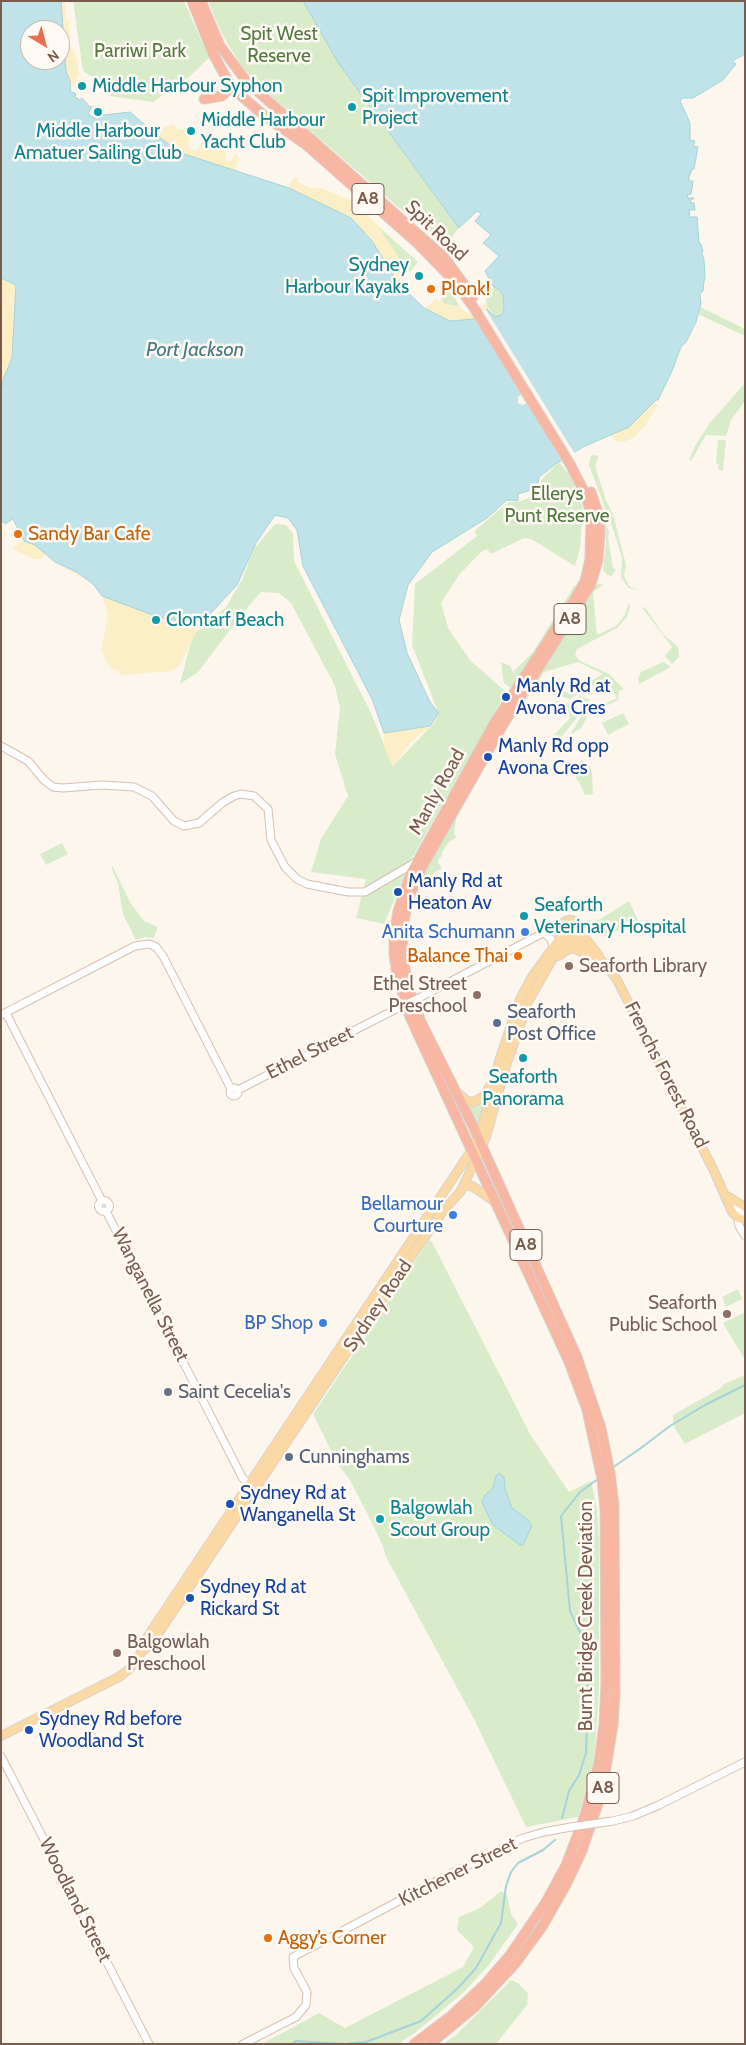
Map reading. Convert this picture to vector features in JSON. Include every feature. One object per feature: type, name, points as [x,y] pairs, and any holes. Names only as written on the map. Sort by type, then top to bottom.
[{"type":"highway","name":"Spit Road","points":[[192,1],[213,54],[228,81],[247,102],[305,144],[417,243],[446,271],[476,306]]},
{"type":"highway","name":"Spit Road","points":[[201,1],[220,46],[247,82],[444,257],[462,279],[476,306],[572,463],[590,489],[595,501],[599,523]]},
{"type":"highway","points":[[204,99],[222,96],[228,90],[228,81]]},
{"type":"highway","name":"Manly Road","points":[[471,1151],[410,1017],[397,976],[394,935],[400,901],[418,861],[466,774],[585,581],[591,547],[591,514],[586,493],[572,463]]},
{"type":"highway","name":"Manly Road","points":[[482,1148],[421,1022],[409,989],[402,953],[404,921],[408,900],[422,867],[516,695],[592,584],[598,560],[599,523]]},
{"type":"highway","name":"Burnt Bridge Creek Deviation","points":[[430,2044],[494,1988],[515,1964],[542,1927],[566,1885],[582,1851],[594,1818],[607,1767],[615,1694],[614,1523],[594,1401],[580,1365],[482,1148]]},
{"type":"highway","name":"Burnt Bridge Creek Deviation","points":[[414,2044],[451,2016],[498,1970],[522,1940],[558,1882],[584,1818],[598,1763],[606,1705],[605,1473],[578,1383],[471,1151]]},
{"type":"main road","points":[[575,921],[580,931],[577,937],[571,940],[561,934],[560,928],[564,922],[575,921]]},
{"type":"main road","name":"Frenchs Forest Road","points":[[580,931],[598,953],[599,959]]},
{"type":"main road","name":"Sydney Road","points":[[142,1652],[146,1639],[471,1151],[478,1138],[520,999],[532,977],[561,934]]},
{"type":"main road","name":"Sydney Road","points":[[1,1736],[119,1677],[133,1665],[142,1652],[152,1643],[443,1211],[461,1191],[482,1148],[528,1002],[562,946],[571,940]]},
{"type":"main road","name":"Frenchs Forest Road","points":[[571,940],[599,959],[612,972],[726,1194],[732,1212],[743,1215]]},
{"type":"main road","points":[[552,961],[565,951],[573,948],[592,958],[599,959]]},
{"type":"main road","points":[[456,1091],[467,1101],[477,1102],[484,1096],[495,1078]]},
{"type":"main road","points":[[461,1191],[465,1186],[472,1186],[494,1201]]},
{"type":"main road","name":"Frenchs Forest Road","points":[[726,1194],[743,1215]]},
{"type":"main road","points":[[353,1327],[361,1333]]},
{"type":"street","points":[[1,746],[28,761],[44,780],[53,787],[102,785],[134,787],[152,796],[174,821],[184,826],[199,823],[222,803],[234,796],[249,794],[264,804],[268,813],[269,835],[276,853],[288,872],[302,882],[348,892],[360,892],[373,888],[398,871],[418,861]]},
{"type":"street","points":[[398,871],[405,874],[407,882]]},
{"type":"street","name":"Ethel Street","points":[[3,1014],[136,946],[149,944],[156,947],[163,956],[235,1089],[417,999],[564,922]]},
{"type":"street","points":[[543,934],[551,938],[553,946]]},
{"type":"street","name":"Ethel Street","points":[[543,934],[561,934]]},
{"type":"street","name":"Wanganella Street","points":[[3,1014],[102,1201],[106,1200],[109,1203],[106,1211],[242,1477],[249,1486]]},
{"type":"street","points":[[743,1215],[739,1226],[745,1236]]},
{"type":"street","name":"Woodland Street","points":[[1,1756],[149,2044]]},
{"type":"street","name":"Kitchener Street","points":[[244,2044],[296,2017],[302,2011],[308,2000],[307,1992],[294,1968],[293,1957],[448,1875],[523,1838],[544,1832],[633,1816],[670,1800],[745,1762]]},
{"type":"green space","name":"Parriwi Park","points":[[73,1],[184,1],[209,58],[189,77],[153,102],[110,96],[95,79],[83,71]]},
{"type":"green space","name":"Spit West Reserve","points":[[208,1],[303,1],[339,64],[459,228],[444,247],[256,83],[240,64],[221,32]]},
{"type":"green space","points":[[378,226],[418,262],[410,272],[396,257]]},
{"type":"green space","points":[[493,285],[503,295],[504,308],[501,317],[495,317],[487,306],[486,299],[492,293]]},
{"type":"green space","points":[[448,286],[460,307],[444,304],[441,299],[445,295],[442,293]]},
{"type":"green space","points":[[700,307],[745,329],[745,336],[698,314]]},
{"type":"green space","points":[[745,383],[745,401],[731,420],[726,436],[706,435],[691,461],[689,460],[695,446],[709,424]]},
{"type":"green space","points":[[718,440],[726,440],[723,470],[718,470],[719,464],[716,464]]},
{"type":"green space","points":[[593,455],[599,456],[595,466],[606,500],[613,514],[626,565],[624,576],[629,586],[637,590],[628,588],[621,577],[622,558],[589,465],[590,457]]},
{"type":"green space","name":"Ellerys Punt Reserve","points":[[559,462],[574,481],[586,519],[582,520],[580,548],[575,566],[531,539],[524,538],[491,554],[487,549],[482,551],[459,575],[441,603],[448,628],[470,660],[506,692],[411,860],[384,924],[356,918],[366,879],[311,872],[321,839],[348,796],[335,754],[340,708],[335,686],[291,603],[279,593],[261,592],[198,672],[180,684],[192,637],[203,625],[226,607],[243,578],[253,550],[275,524],[286,525],[293,534],[294,561],[371,713],[393,766],[434,723],[439,714],[412,645],[415,584],[477,536],[474,531],[509,502],[519,502],[535,496],[541,491],[541,480]]},
{"type":"green space","points":[[588,481],[597,496],[609,532],[608,538],[613,568],[616,569],[612,576],[607,575],[603,570],[606,543],[605,529],[594,493]]},
{"type":"green space","points":[[575,585],[578,587],[512,689],[504,683],[501,662],[510,666],[513,672],[533,652]]},
{"type":"green space","points":[[603,585],[593,592],[597,635],[616,626],[625,615],[628,604],[630,605],[627,617],[617,628],[577,649],[575,655],[580,661],[609,674],[624,689],[619,691],[618,700],[588,715],[581,728],[570,735],[583,713],[617,698],[607,679],[571,699],[553,695],[545,689],[547,687],[569,693],[603,674],[578,662],[544,672],[539,680],[539,687],[537,689],[534,688],[524,703],[523,700],[594,586]]},
{"type":"green space","points":[[641,606],[647,610],[663,634],[678,647],[679,657],[672,664],[665,656],[672,647]]},
{"type":"green space","points":[[663,662],[670,666],[669,668],[639,684],[638,679],[641,672]]},
{"type":"green space","points":[[580,696],[589,699],[589,708],[584,711],[576,699]]},
{"type":"green space","points":[[556,701],[574,705],[579,712],[576,719],[558,741],[552,742],[552,737],[570,718],[568,710],[554,705]]},
{"type":"green space","points":[[623,713],[629,724],[608,735],[602,723]]},
{"type":"green space","points":[[570,760],[573,768],[582,760],[589,765],[592,771],[593,794],[585,795],[579,782],[566,764]]},
{"type":"green space","points":[[455,817],[454,834],[457,837],[448,843],[442,852],[442,856],[438,859],[438,863],[442,868],[421,881],[423,873]]},
{"type":"green space","points":[[62,843],[68,854],[46,865],[40,854]]},
{"type":"green space","points":[[111,867],[113,867],[130,902],[144,921],[158,927],[154,938],[145,937],[136,940],[123,914],[118,883]]},
{"type":"green space","points":[[629,901],[638,920],[605,937],[597,921]]},
{"type":"green space","points":[[487,1098],[478,1126],[469,1107],[479,1104]]},
{"type":"green space","points":[[429,1240],[432,1242],[530,1434],[569,1492],[591,1481],[597,1509],[599,1542],[599,1690],[594,1760],[578,1817],[526,1827],[474,1719],[386,1557],[383,1546],[370,1519],[350,1480],[337,1463],[314,1416],[314,1413]]},
{"type":"green space","points":[[738,1289],[742,1299],[726,1307],[722,1297]]},
{"type":"green space","points":[[745,1312],[745,1356],[743,1357],[723,1323]]},
{"type":"green space","points":[[745,1375],[745,1413],[685,1444],[674,1427],[673,1415],[721,1388],[724,1384]]},
{"type":"green space","points":[[501,1891],[507,1895],[511,1914],[518,1924],[488,1966],[464,1992],[416,2032],[398,2044],[262,2044],[319,2013],[345,2028],[463,1967],[474,1947],[457,1930],[459,1917],[480,1908]]},
{"type":"green space","points":[[511,1980],[518,1983],[528,1993],[527,2005],[496,2044],[443,2044],[456,2035]]},
{"type":"sand","points":[[55,1],[65,1],[68,20],[58,20]]},
{"type":"sand","points":[[70,44],[78,61],[80,75],[72,88],[66,71],[70,70]]},
{"type":"sand","points":[[173,124],[189,136],[190,149],[196,151],[205,139],[222,147],[226,152],[225,158],[228,161],[232,160],[235,153],[239,157],[235,171],[181,153],[159,137],[164,127]]},
{"type":"sand","points":[[295,177],[298,177],[298,182],[310,188],[321,188],[354,202],[378,226],[407,270],[399,284],[372,241],[351,218],[289,188],[290,183]]},
{"type":"sand","points":[[1,278],[16,285],[12,358],[4,377],[1,391]]},
{"type":"sand","points":[[436,299],[439,301],[441,299],[444,304],[450,306],[460,307],[468,314],[472,314],[485,304],[491,311],[487,310],[475,319],[450,321],[425,309]]},
{"type":"sand","points":[[654,403],[658,405],[636,436],[627,441],[618,442],[614,440],[610,434],[629,427]]},
{"type":"sand","points":[[538,483],[542,491],[532,496],[528,491]]},
{"type":"sand","points":[[24,541],[35,545],[45,554],[42,559],[34,559],[12,547]]},
{"type":"sand","name":"Clontarf Beach","points":[[55,562],[237,585],[200,625],[179,666],[172,671],[123,675],[110,667],[101,651],[108,614],[102,596],[93,584]]},
{"type":"sand","points":[[430,726],[411,742],[393,767],[384,746],[384,733]]},
{"type":"water","name":"Port Jackson","points":[[1,1],[61,1],[62,20],[20,20],[20,70],[66,70],[70,81],[71,93],[76,94],[75,97],[80,100],[82,98],[90,107],[92,106],[88,114],[98,120],[101,114],[130,112],[181,153],[289,188],[351,218],[372,241],[399,284],[424,308],[450,321],[475,319],[487,309],[495,317],[502,315],[504,308],[503,295],[493,286],[485,271],[499,256],[483,243],[491,235],[475,221],[481,214],[477,211],[459,228],[339,64],[303,1],[745,1],[745,54],[732,61],[736,64],[723,80],[693,98],[683,98],[680,101],[690,123],[690,140],[695,141],[693,146],[698,147],[694,169],[692,169],[689,177],[689,181],[693,181],[691,194],[687,195],[688,198],[694,198],[689,202],[694,203],[695,210],[689,210],[690,217],[697,217],[699,243],[701,244],[703,252],[701,252],[704,259],[705,280],[703,291],[700,294],[701,303],[696,322],[686,342],[681,347],[658,400],[629,427],[583,447],[557,463],[539,477],[538,483],[528,491],[518,494],[518,501],[507,500],[487,518],[432,552],[408,585],[399,620],[407,653],[430,702],[439,713],[430,726],[384,733],[372,699],[303,566],[297,530],[288,518],[275,515],[256,543],[237,585],[200,625],[158,617],[102,596],[93,584],[77,572],[55,562],[35,545],[24,541],[13,519],[5,524],[1,520],[1,391],[4,377],[12,358],[16,285],[1,278]]},
{"type":"water","points":[[499,1473],[504,1477],[505,1489],[512,1508],[527,1519],[532,1526],[523,1545],[520,1545],[493,1525],[482,1501],[485,1495],[493,1488],[496,1476]]},
{"type":"pier","points":[[485,308],[575,454],[562,462],[527,403],[523,405],[518,403],[518,397],[521,395],[474,316]]},
{"type":"waterway","points":[[612,1468],[670,1426],[705,1405],[745,1385]]},
{"type":"waterway","points":[[562,1818],[569,1791],[579,1775],[586,1753],[588,1697],[587,1647],[570,1611],[561,1516],[580,1492],[598,1479]]},
{"type":"waterway","points":[[292,2044],[296,2041],[344,2044],[366,2042],[421,2021],[459,1987],[476,1968],[501,1923],[506,1886],[511,1872],[518,1863],[543,1850],[555,1840]]},
{"type":"place","name":"Middle Harbour Syphon","points":[[82,86]]},
{"type":"place","name":"Spit Improvement Project","points":[[352,107]]},
{"type":"place","name":"Middle Harbour Amatuer Sailing Club","points":[[98,112]]},
{"type":"place","name":"Middle Harbour Yacht Club","points":[[191,131]]},
{"type":"place","name":"Sydney Harbour Kayaks","points":[[419,276]]},
{"type":"place","name":"Plonk!","points":[[431,289]]},
{"type":"place","name":"Sandy Bar Cafe","points":[[18,534]]},
{"type":"place","name":"Clontarf Beach","points":[[156,620]]},
{"type":"place","name":"Manly Rd at Avona Cres","points":[[506,697]]},
{"type":"place","name":"Manly Rd opp Avona Cres","points":[[488,757]]},
{"type":"place","name":"Manly Rd at Heaton Av","points":[[398,892]]},
{"type":"place","name":"Seaforth Veterinary Hospital","points":[[524,916]]},
{"type":"place","name":"Anita Schumann","points":[[525,932]]},
{"type":"place","name":"Balance Thai","points":[[518,956]]},
{"type":"place","name":"Seaforth Library","points":[[569,966]]},
{"type":"place","name":"Ethel Street Preschool","points":[[477,995]]},
{"type":"place","name":"Seaforth Post Office","points":[[497,1023]]},
{"type":"place","name":"Seaforth Panorama","points":[[523,1058]]},
{"type":"place","name":"Bellamour Courture","points":[[453,1215]]},
{"type":"place","name":"Seaforth Public School","points":[[727,1314]]},
{"type":"place","name":"BP Shop","points":[[323,1323]]},
{"type":"place","name":"Saint Cecelia's","points":[[168,1392]]},
{"type":"place","name":"Cunninghams","points":[[289,1457]]},
{"type":"place","name":"Sydney Rd at Wanganella St","points":[[230,1504]]},
{"type":"place","name":"Balgowlah Scout Group","points":[[380,1519]]},
{"type":"place","name":"Sydney Rd at Rickard St","points":[[190,1598]]},
{"type":"place","name":"Balgowlah Preschool","points":[[117,1653]]},
{"type":"place","name":"Sydney Rd before Woodland St","points":[[29,1730]]},
{"type":"place","name":"Aggy’s Corner","points":[[268,1938]]}]
